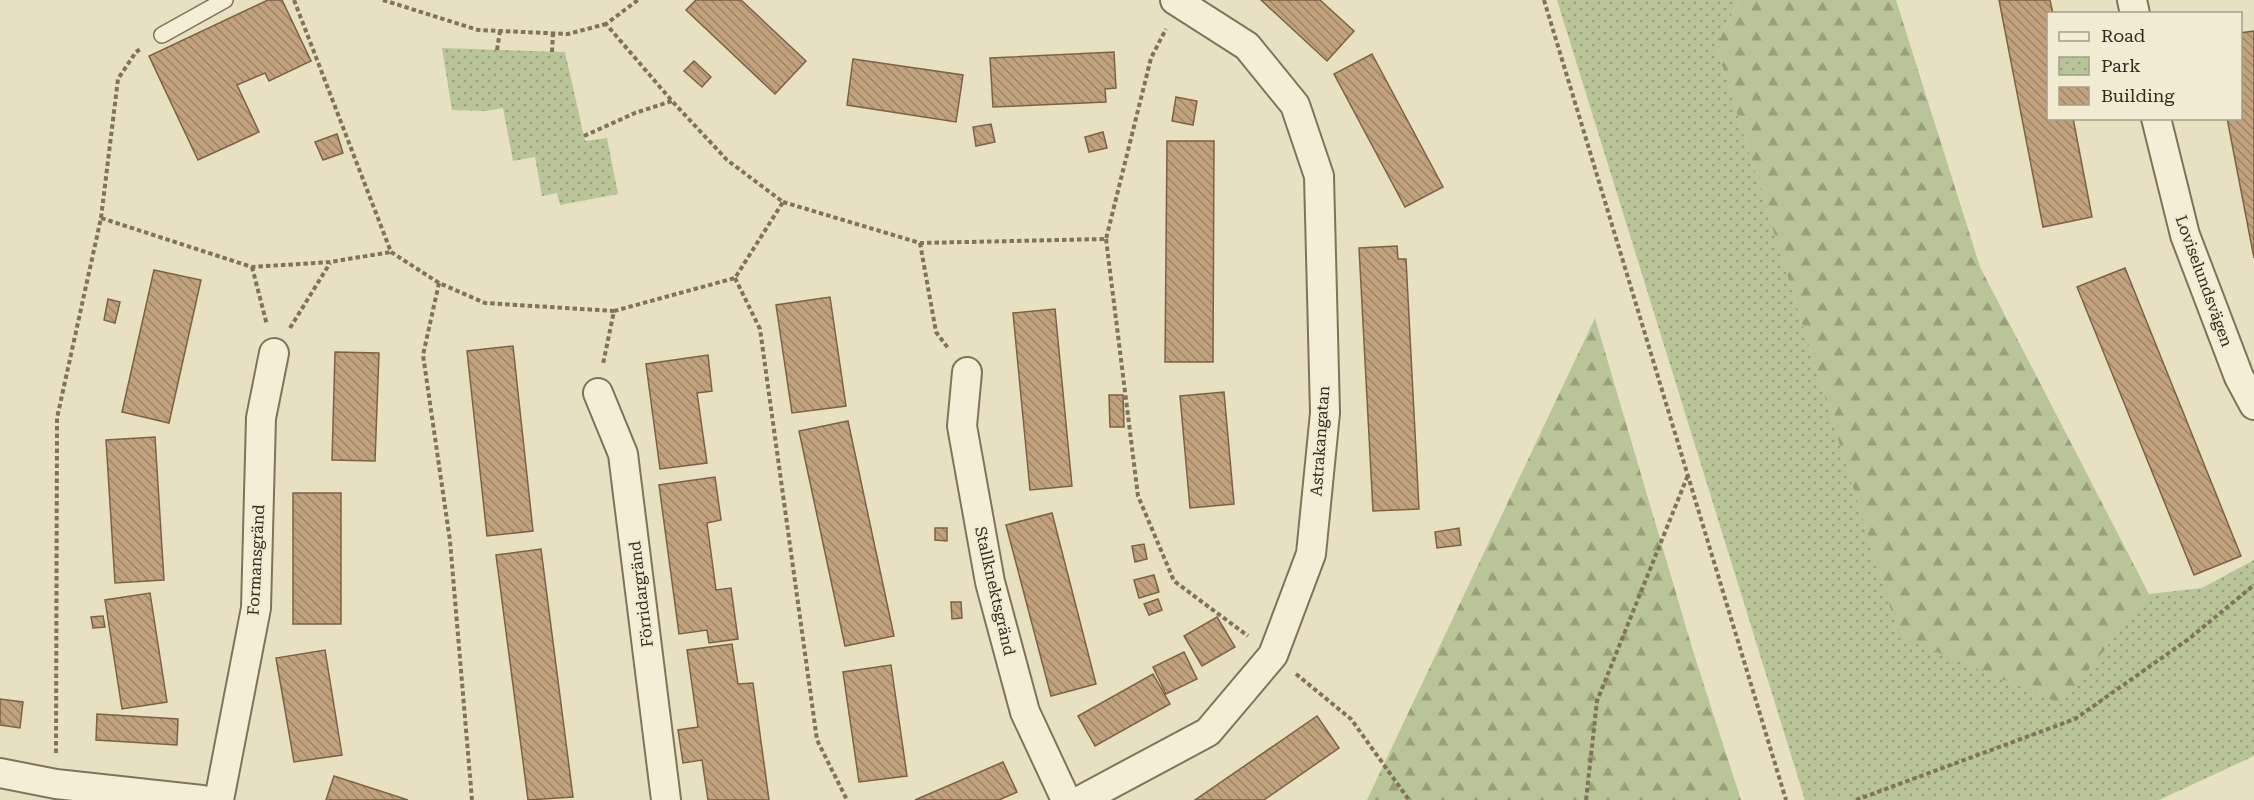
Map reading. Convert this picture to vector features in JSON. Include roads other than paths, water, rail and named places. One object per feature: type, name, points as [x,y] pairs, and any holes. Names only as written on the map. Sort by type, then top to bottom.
[{"type":"street","name":"Astrakangatan","points":[[1081,800],[1208,732],[1273,655],[1311,554],[1324,424],[1319,176],[1295,105],[1247,46],[1177,2]]},
{"type":"street","name":"Loviselundsvägen","points":[[2156,120],[2185,235],[2239,376],[2254,405]]},
{"type":"street","name":"Formansgränd","points":[[219,800],[256,608],[261,418],[274,353]]},
{"type":"street","name":"Stallknektsgränd","points":[[967,372],[962,426],[990,582],[1025,712],[1066,800]]},
{"type":"street","name":"Förridargränd","points":[[598,393],[623,454],[666,800]]},
{"type":"street","points":[[0,774],[56,784],[202,800]]},
{"type":"lane","points":[[162,35],[225,0]]}]
